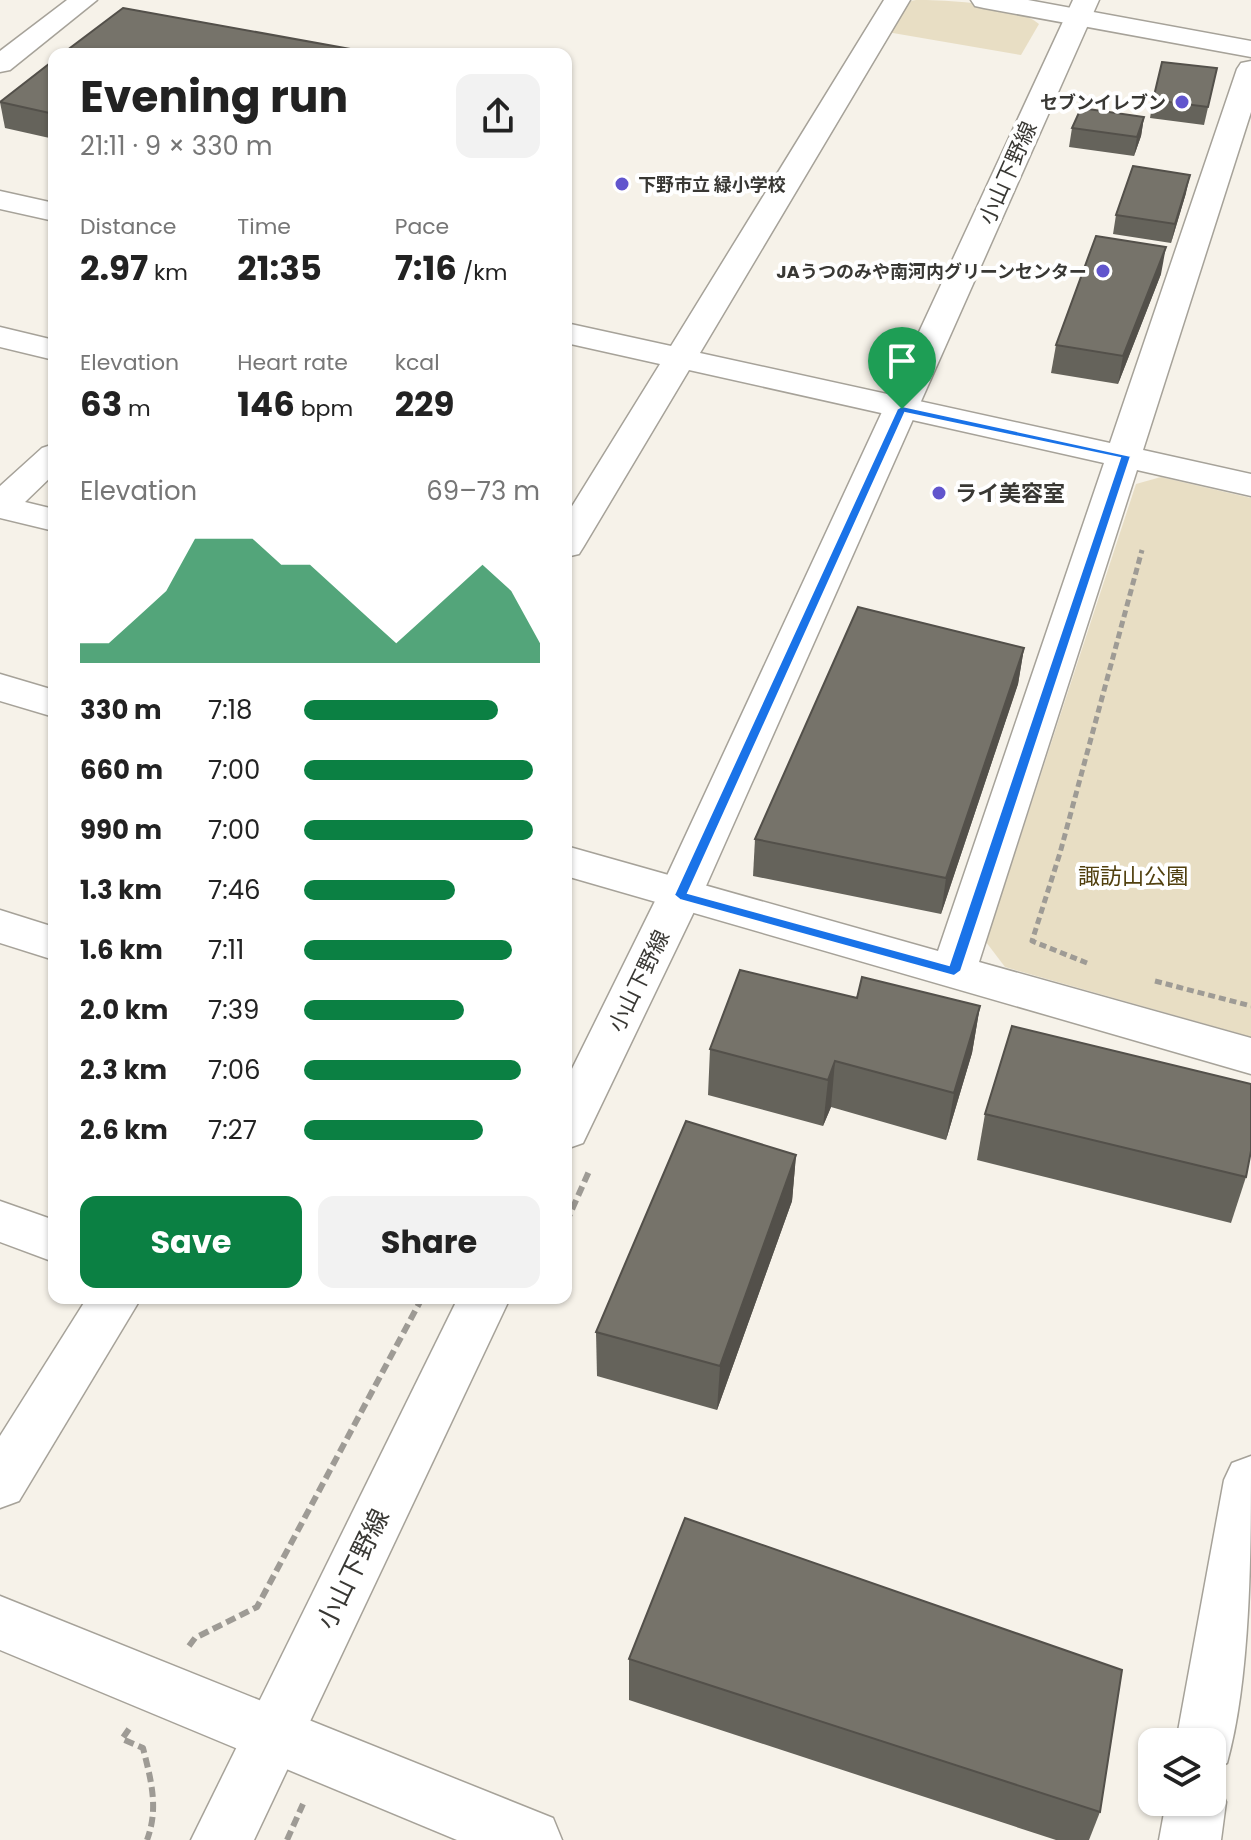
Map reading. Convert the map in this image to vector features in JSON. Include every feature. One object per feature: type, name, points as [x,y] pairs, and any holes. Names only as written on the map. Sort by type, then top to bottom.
[{"type":"street","points":[[0,64],[84,0]]},
{"type":"street","points":[[572,536],[897,0]]},
{"type":"street","points":[[984,0],[1082,9],[1251,49]]},
{"type":"street","name":"小山下野線","points":[[572,1118],[680,895],[1082,9]]},
{"type":"street","points":[[954,971],[1251,69]]},
{"type":"street","points":[[0,200],[48,211]]},
{"type":"street","points":[[572,334],[1251,485]]},
{"type":"street","points":[[0,337],[48,349]]},
{"type":"street","points":[[0,506],[48,461]]},
{"type":"street","points":[[572,478],[603,486]]},
{"type":"street","points":[[0,506],[48,518]]},
{"type":"street","points":[[0,687],[48,702]]},
{"type":"street","points":[[572,863],[1251,1056]]},
{"type":"street","points":[[0,926],[48,942]]},
{"type":"street","points":[[0,1221],[48,1239]]},
{"type":"street","points":[[0,1484],[111,1304]]},
{"type":"street","name":"小山下野線","points":[[222,1840],[481,1304]]},
{"type":"street","points":[[1208,1728],[1251,1480]]},
{"type":"street","points":[[0,1623],[531,1840]]},
{"type":"street","points":[[1190,1840],[1194,1816]]},
{"type":"path","points":[[1091,964],[1032,941],[1060,853],[1143,547]]},
{"type":"path","points":[[1151,980],[1251,1006]]},
{"type":"path","points":[[186,1651],[195,1638],[257,1607],[419,1304]]},
{"type":"path","points":[[131,1727],[122,1739],[143,1748],[155,1794],[153,1829],[147,1840]]},
{"type":"green space","points":[[911,1],[997,7],[1039,24],[1021,55],[887,32]]},
{"type":"green space","name":"諏訪山公園","points":[[1161,477],[1251,498],[1251,1037],[1005,967],[986,942],[1136,484]]},
{"type":"building","points":[[123,8],[345,48],[70,48]]},
{"type":"building","points":[[1162,62],[1217,68],[1208,107],[1153,100]]},
{"type":"building","points":[[48,65],[48,113],[0,102]]},
{"type":"building","points":[[1081,108],[1144,117],[1137,137],[1072,128]]},
{"type":"building","points":[[1133,166],[1190,175],[1175,224],[1116,215]]},
{"type":"building","points":[[1096,236],[1166,247],[1123,356],[1056,345]]},
{"type":"building","points":[[858,607],[1024,648],[946,878],[755,839]]},
{"type":"building","points":[[740,970],[857,998],[862,977],[980,1006],[954,1093],[835,1061],[828,1080],[710,1049]]},
{"type":"building","points":[[1012,1026],[1251,1084],[1251,1151],[1246,1177],[985,1114]]},
{"type":"building","points":[[686,1121],[796,1155],[720,1366],[596,1332]]},
{"type":"building","points":[[685,1518],[1122,1670],[1100,1812],[629,1659]]},
{"type":"place","name":"セブンイレブン","points":[[1182,102]]},
{"type":"place","name":"下野市立 緑小学校","points":[[622,184]]},
{"type":"place","name":"JAうつのみや南河内グリーンセンター","points":[[1103,271]]},
{"type":"place","name":"ライ美容室","points":[[939,493]]},
{"type":"route","points":[[902,409],[1126,456],[954,971],[680,895],[902,409]]}]
